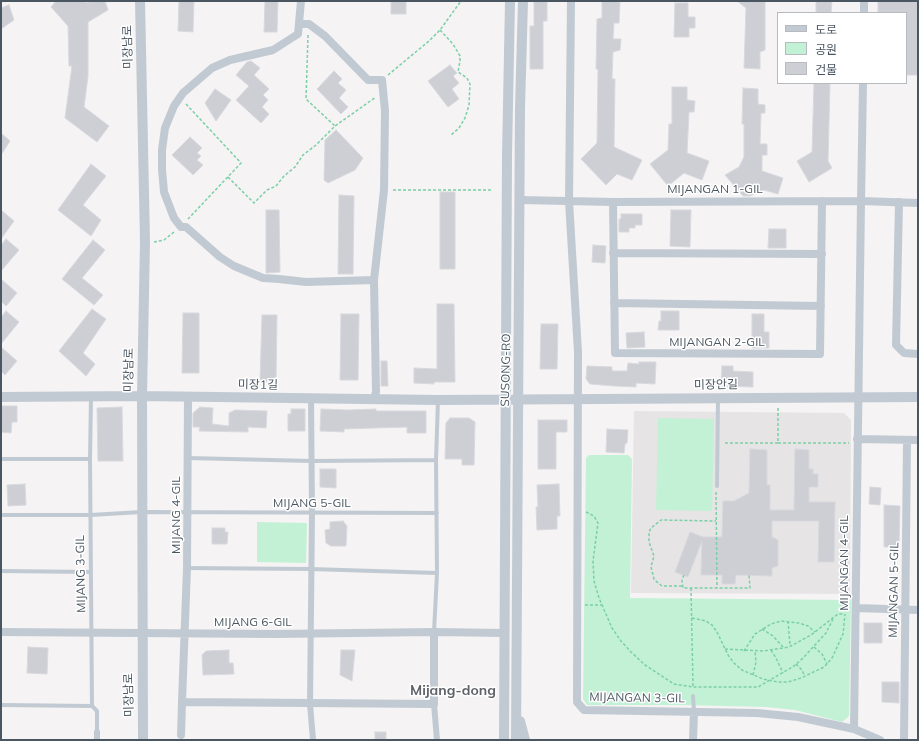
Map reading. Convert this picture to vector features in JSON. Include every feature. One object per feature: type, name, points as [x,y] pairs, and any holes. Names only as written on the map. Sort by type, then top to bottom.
[{"type":"street","name":"미장남로","points":[[140,1],[144,242],[142,396],[143,740]]},
{"type":"street","points":[[301,1],[298,34],[273,50],[230,60],[212,68],[188,88],[179,98],[165,128],[162,150],[164,192],[174,218],[181,227],[186,227],[220,257],[234,266],[263,278],[306,282],[374,280]]},
{"type":"street","name":"SUSONG-RO","points":[[510,1],[507,163],[513,400],[516,740]]},
{"type":"street","name":"SUSONG-RO","points":[[504,740],[504,633],[520,200],[520,108],[523,1]]},
{"type":"street","points":[[571,1],[569,201],[578,352],[578,399]]},
{"type":"street","points":[[864,1],[864,12]]},
{"type":"street","points":[[299,24],[309,24],[325,36],[368,80],[382,80],[385,111],[384,190],[374,280],[376,392],[374,398]]},
{"type":"street","points":[[859,396],[863,84]]},
{"type":"street","name":"MIJANGAN 1-GIL","points":[[520,200],[613,202],[861,201],[918,203]]},
{"type":"street","name":"MIJANGAN 2-GIL","points":[[613,202],[615,353],[820,354],[822,201]]},
{"type":"street","points":[[899,202],[896,345],[904,354],[918,354]]},
{"type":"street","points":[[614,253],[822,254]]},
{"type":"street","points":[[614,303],[821,306]]},
{"type":"street","name":"미장1길","points":[[1,397],[188,396],[513,400]]},
{"type":"street","name":"MIJANG 4-GIL","points":[[182,737],[188,512],[188,396]]},
{"type":"street","name":"미장안길","points":[[513,400],[859,396],[918,397]]},
{"type":"street","name":"MIJANGAN 4-GIL","points":[[854,729],[857,441],[859,396]]},
{"type":"street","points":[[311,398],[312,512],[310,704],[313,740]]},
{"type":"street","name":"MIJANGAN 3-GIL","points":[[578,399],[577,702],[584,710],[757,713],[779,715],[798,717],[854,729],[880,740]]},
{"type":"street","name":"MIJANGAN 5-GIL","points":[[904,740],[907,440]]},
{"type":"street","points":[[857,441],[918,440]]},
{"type":"street","points":[[856,608],[918,610]]},
{"type":"street","name":"MIJANG 6-GIL","points":[[1,632],[310,634],[434,632],[504,633]]},
{"type":"street","points":[[434,632],[434,704],[437,740]]},
{"type":"street","points":[[182,702],[434,704]]},
{"type":"street","points":[[516,708],[525,740]]},
{"type":"street","points":[[693,740],[694,712]]},
{"type":"street","points":[[498,740],[504,714]]},
{"type":"street","points":[[97,732],[97,740]]},
{"type":"lane","name":"MIJANG 3-GIL","points":[[91,397],[90,515],[92,706],[97,711],[97,732]]},
{"type":"lane","points":[[717,486],[718,398]]},
{"type":"lane","points":[[434,632],[438,400]]},
{"type":"lane","points":[[188,458],[312,461],[436,460]]},
{"type":"lane","points":[[1,459],[90,459]]},
{"type":"lane","name":"MIJANG 5-GIL","points":[[90,515],[142,512],[437,514]]},
{"type":"lane","points":[[1,515],[90,515]]},
{"type":"lane","points":[[187,568],[311,569],[436,573]]},
{"type":"lane","points":[[1,572],[91,572]]},
{"type":"lane","points":[[694,696],[694,712]]},
{"type":"lane","points":[[1,705],[92,706]]},
{"type":"path","points":[[382,80],[440,30],[460,1]]},
{"type":"path","points":[[309,24],[306,100],[335,126]]},
{"type":"path","points":[[440,30],[453,44],[460,56],[458,72],[467,78],[470,84],[469,105],[465,118],[460,128],[450,136]]},
{"type":"path","points":[[228,177],[254,203],[267,190],[276,186],[295,166],[303,154],[316,145],[335,126],[384,92]]},
{"type":"path","points":[[144,242],[159,242],[164,240],[181,227],[242,163],[191,107],[179,98]]},
{"type":"path","points":[[384,190],[493,190]]},
{"type":"path","points":[[778,397],[778,443]]},
{"type":"path","points":[[717,443],[857,441]]},
{"type":"path","points":[[717,486],[717,588]]},
{"type":"path","points":[[577,512],[592,514],[597,519],[598,523],[593,561],[596,588],[612,628],[620,640],[645,665],[674,684],[693,687],[755,687],[762,685],[796,664],[826,633],[833,619]]},
{"type":"path","points":[[716,521],[661,520],[651,528],[649,532],[649,542],[654,556],[651,570],[654,579],[662,586],[682,586],[682,588],[750,588],[749,575]]},
{"type":"path","points":[[682,586],[684,575]]},
{"type":"path","points":[[691,588],[694,696]]},
{"type":"path","points":[[577,604],[602,605]]},
{"type":"path","points":[[692,618],[706,621],[712,625],[717,632],[725,649],[734,663],[742,670],[769,681],[788,682],[814,673],[827,664],[832,658],[843,634],[845,614],[838,614],[815,632],[790,646],[771,650],[755,651],[725,649]]},
{"type":"path","points":[[744,651],[755,634],[762,628],[776,623],[788,621],[799,623],[808,626],[815,632]]},
{"type":"path","points":[[788,621],[790,646]]},
{"type":"path","points":[[762,628],[773,636],[783,648]]},
{"type":"path","points":[[814,647],[822,654],[827,664]]},
{"type":"path","points":[[771,650],[783,672]]},
{"type":"path","points":[[753,675],[756,662],[755,651]]},
{"type":"path","points":[[796,664],[802,670],[805,677]]},
{"type":"shaded area","points":[[634,411],[844,413],[851,420],[850,594],[631,593]]},
{"type":"green space","points":[[658,418],[714,419],[712,511],[656,510]]},
{"type":"green space","points":[[589,455],[628,455],[632,459],[630,598],[851,600],[849,716],[842,722],[795,710],[766,707],[587,705],[583,699],[586,458]]},
{"type":"green space","points":[[257,522],[307,523],[306,563],[257,562]]},
{"type":"building","points":[[56,1],[84,1],[86,3],[92,1],[105,1],[108,10],[88,22],[88,76],[84,107],[109,126],[97,142],[65,118],[72,66],[69,66],[68,26],[51,7]]},
{"type":"building","points":[[179,1],[194,1],[193,32],[178,31]]},
{"type":"building","points":[[265,1],[278,1],[277,32],[264,32]]},
{"type":"building","points":[[391,1],[406,1],[406,14],[391,14]]},
{"type":"building","points":[[534,1],[547,1],[547,21],[543,21],[543,69],[530,69],[530,26],[534,26]]},
{"type":"building","points":[[602,1],[620,2],[619,23],[614,23],[613,39],[621,39],[620,50],[613,52],[612,79],[615,79],[614,147],[642,160],[632,180],[617,174],[606,185],[581,159],[597,143],[597,19],[602,18]]},
{"type":"building","points":[[737,1],[765,1],[765,50],[760,52],[760,69],[744,68],[746,8]]},
{"type":"building","points":[[816,1],[832,1],[831,12],[816,12]]},
{"type":"building","points":[[878,1],[918,1],[918,75],[907,75],[907,12],[878,12]]},
{"type":"building","points":[[675,3],[688,3],[688,17],[695,17],[695,28],[689,28],[689,37],[674,37]]},
{"type":"building","points":[[9,5],[14,20],[1,29],[1,8]]},
{"type":"building","points":[[251,61],[260,68],[254,75],[269,89],[263,95],[268,100],[262,107],[269,114],[261,123],[236,100],[249,86],[236,75],[247,62]]},
{"type":"building","points":[[450,65],[457,73],[453,76],[459,83],[452,89],[459,99],[448,107],[428,81]]},
{"type":"building","points":[[334,71],[342,79],[338,83],[346,90],[339,98],[348,107],[341,114],[317,89]]},
{"type":"building","points":[[814,84],[830,84],[828,161],[832,168],[809,182],[797,161],[812,152]]},
{"type":"building","points":[[672,87],[687,87],[687,100],[695,101],[694,112],[689,112],[687,153],[709,161],[702,180],[684,173],[668,186],[650,164],[668,150],[669,124],[672,124]]},
{"type":"building","points":[[743,88],[758,89],[758,104],[765,105],[765,113],[761,113],[760,144],[767,144],[767,155],[762,155],[762,171],[783,178],[778,194],[764,190],[750,196],[743,196],[725,175],[739,167],[744,157],[744,124],[742,124]]},
{"type":"building","points":[[215,89],[231,100],[216,121],[205,103]]},
{"type":"building","points":[[336,130],[363,158],[355,170],[328,183],[324,180],[325,140]]},
{"type":"building","points":[[1,133],[10,141],[1,155]]},
{"type":"building","points":[[190,137],[202,148],[197,153],[201,156],[197,160],[203,165],[193,175],[172,155]]},
{"type":"building","points":[[91,164],[106,176],[83,205],[101,220],[91,236],[58,210]]},
{"type":"building","points":[[440,192],[455,192],[455,269],[440,269]]},
{"type":"building","points":[[339,195],[354,196],[353,274],[338,274]]},
{"type":"building","points":[[1,210],[14,221],[1,239]]},
{"type":"building","points":[[266,210],[279,210],[280,272],[266,273]]},
{"type":"building","points":[[671,210],[691,210],[690,247],[670,246]]},
{"type":"building","points":[[621,214],[642,214],[642,225],[635,225],[635,228],[629,228],[629,232],[619,232],[619,219],[621,219]]},
{"type":"building","points":[[769,229],[786,229],[786,248],[768,248]]},
{"type":"building","points":[[6,239],[19,250],[1,271],[1,245]]},
{"type":"building","points":[[93,240],[105,250],[82,278],[103,295],[94,305],[62,279]]},
{"type":"building","points":[[593,245],[606,246],[605,263],[592,262]]},
{"type":"building","points":[[1,279],[17,293],[6,306],[1,301]]},
{"type":"building","points":[[437,304],[454,304],[455,382],[434,382],[434,384],[414,383],[414,368],[437,369]]},
{"type":"building","points":[[92,309],[106,319],[83,353],[95,364],[86,376],[59,351]]},
{"type":"building","points":[[6,311],[19,322],[1,344],[1,317]]},
{"type":"building","points":[[661,311],[679,311],[679,330],[658,330],[659,321],[661,321]]},
{"type":"building","points":[[183,313],[199,313],[199,373],[182,373]]},
{"type":"building","points":[[341,314],[359,314],[358,380],[340,380]]},
{"type":"building","points":[[752,314],[764,314],[764,332],[769,332],[769,348],[752,348]]},
{"type":"building","points":[[262,315],[277,315],[276,382],[260,382]]},
{"type":"building","points":[[541,324],[558,324],[557,369],[540,369]]},
{"type":"building","points":[[644,332],[645,347],[627,348],[626,333]]},
{"type":"building","points":[[1,347],[17,361],[5,375],[1,371]]},
{"type":"building","points":[[381,361],[387,361],[388,386],[381,386]]},
{"type":"building","points":[[639,362],[656,362],[655,384],[636,383],[636,387],[614,386],[590,384],[586,379],[587,366],[612,367],[612,371],[627,371],[628,363],[639,364]]},
{"type":"building","points":[[722,366],[733,366],[733,371],[753,372],[753,387],[721,386]]},
{"type":"building","points":[[1,406],[17,406],[17,422],[12,422],[11,433],[1,432]]},
{"type":"building","points":[[122,407],[123,461],[98,461],[97,408]]},
{"type":"building","points":[[200,407],[213,408],[212,424],[229,426],[229,413],[235,410],[267,411],[266,428],[248,427],[248,432],[199,431],[200,427],[193,427],[193,413]]},
{"type":"building","points":[[291,409],[305,409],[305,431],[288,431],[288,414],[291,414]]},
{"type":"building","points":[[321,409],[426,411],[426,433],[407,433],[407,427],[344,429],[344,432],[320,431]]},
{"type":"building","points":[[450,418],[469,418],[475,422],[474,465],[462,465],[462,459],[445,459],[446,423]]},
{"type":"building","points":[[538,420],[567,420],[567,432],[556,432],[556,469],[538,469]]},
{"type":"building","points":[[607,429],[628,430],[627,443],[625,444],[624,453],[606,452]]},
{"type":"building","points":[[750,449],[767,450],[767,485],[770,485],[770,510],[794,510],[795,449],[809,450],[809,469],[813,469],[813,474],[818,474],[818,487],[809,487],[809,502],[835,502],[834,562],[818,562],[819,521],[772,521],[772,537],[778,540],[778,566],[772,568],[772,576],[736,575],[735,584],[722,584],[722,575],[701,575],[702,541],[688,577],[675,572],[690,532],[703,537],[722,537],[723,501],[734,501],[749,493]]},
{"type":"building","points":[[320,469],[336,469],[336,488],[320,487]]},
{"type":"building","points":[[25,484],[26,505],[8,506],[7,485]]},
{"type":"building","points":[[559,484],[560,516],[557,516],[557,529],[537,530],[537,485]]},
{"type":"building","points":[[870,487],[881,488],[880,505],[869,504]]},
{"type":"building","points":[[884,505],[900,506],[899,547],[884,547]]},
{"type":"building","points":[[343,521],[347,526],[346,546],[331,546],[326,543],[325,530],[330,529],[330,522]]},
{"type":"building","points":[[212,528],[225,528],[225,532],[228,532],[227,544],[212,544]]},
{"type":"building","points":[[864,623],[882,623],[882,643],[864,643]]},
{"type":"building","points":[[28,647],[48,648],[47,674],[27,673]]},
{"type":"building","points":[[229,650],[229,663],[233,663],[234,674],[203,675],[202,655],[206,651]]},
{"type":"building","points":[[341,650],[355,650],[352,681],[340,675]]},
{"type":"building","points":[[882,682],[899,682],[899,703],[882,702]]},
{"type":"building","points":[[375,732],[386,732],[386,740],[375,740]]},
{"type":"district","name":"Mijang-dong","points":[[453,691]]}]
